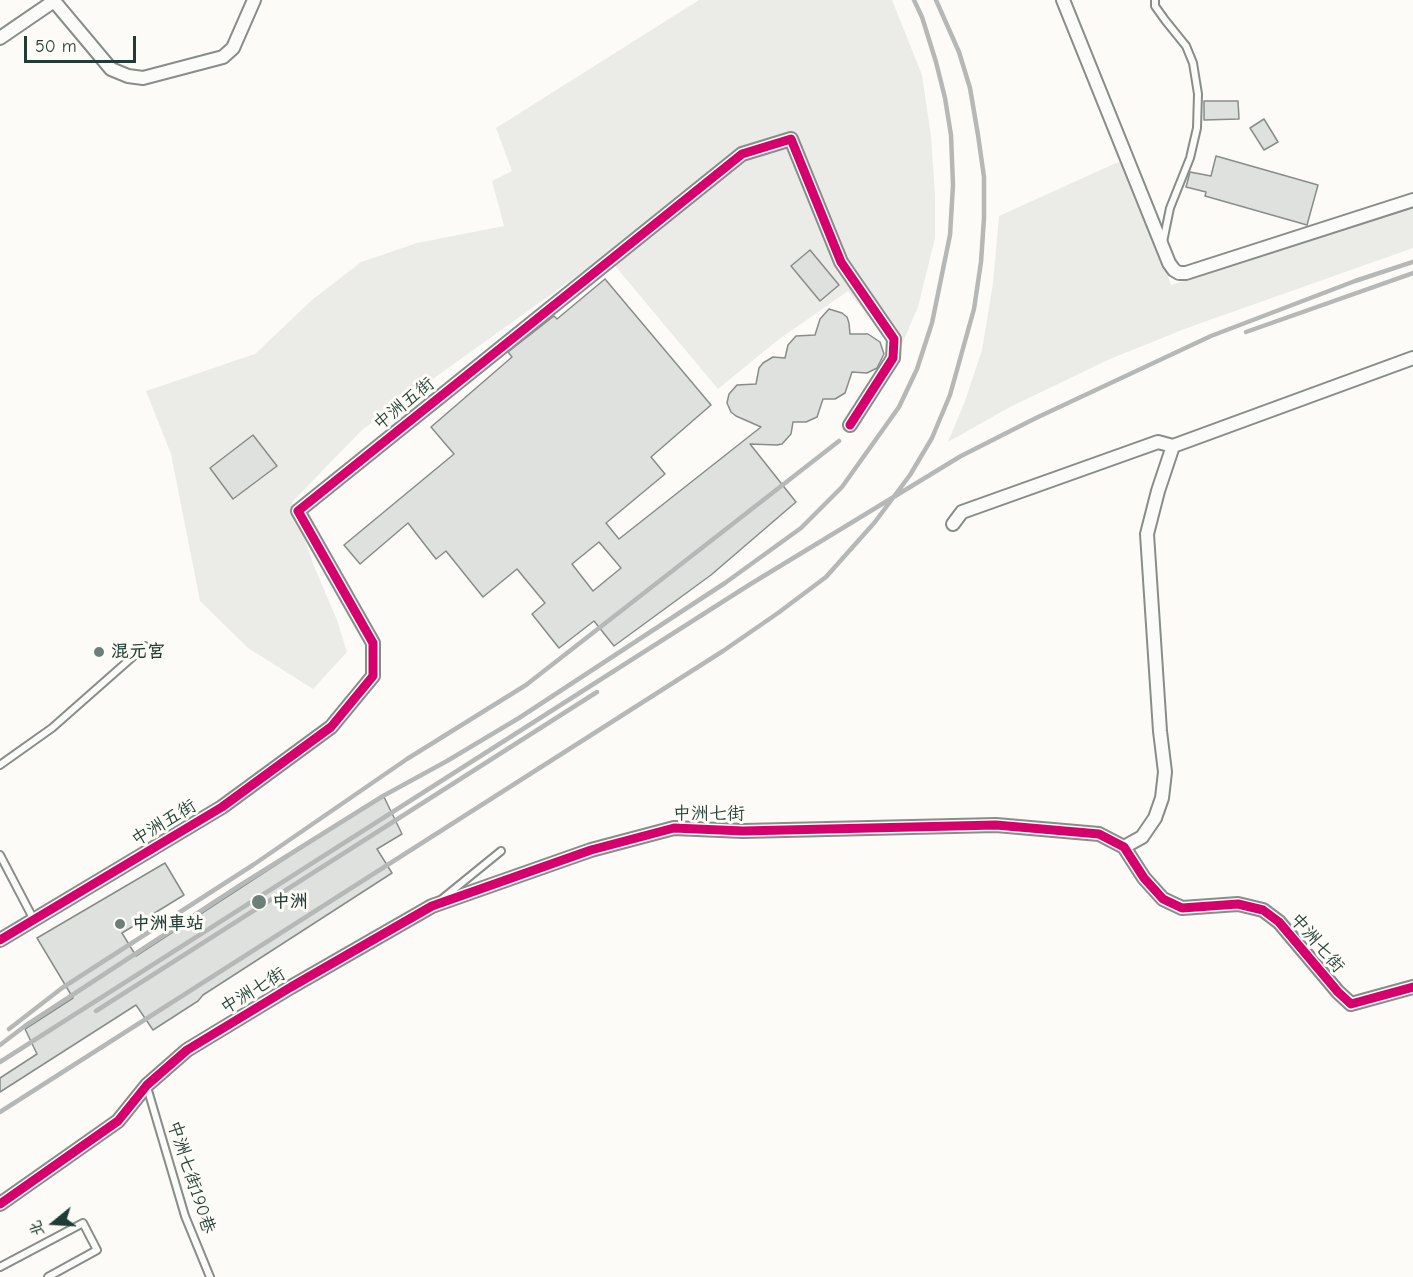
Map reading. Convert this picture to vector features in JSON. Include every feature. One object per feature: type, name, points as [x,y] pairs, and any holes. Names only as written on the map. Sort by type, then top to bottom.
[{"type":"street","points":[[0,38],[54,1],[111,69],[143,78],[223,57],[233,48],[254,0]]},
{"type":"street","points":[[1063,0],[1163,246],[1174,270],[1179,273],[1186,273],[1413,200]]},
{"type":"street","name":"中洲五街","points":[[0,940],[222,807],[331,727],[373,676],[373,642],[298,511],[742,154],[791,139],[841,262],[894,339],[893,358],[850,425]]},
{"type":"street","points":[[953,524],[962,512],[984,504],[1158,442],[1173,446],[1413,358]]},
{"type":"street","points":[[1124,847],[1142,837],[1155,818],[1162,798],[1165,772],[1159,719],[1147,534],[1173,446]]},
{"type":"street","name":"中洲七街","points":[[0,1204],[118,1121],[147,1085],[187,1050],[432,906],[591,850],[674,828],[743,831],[996,825],[1099,834],[1124,847],[1144,878],[1163,899],[1182,908],[1238,904],[1263,910],[1279,922],[1351,1005],[1413,987]]},
{"type":"lane","points":[[1155,0],[1155,6],[1186,45],[1193,63],[1198,94],[1197,128],[1190,158],[1170,208],[1163,246]]},
{"type":"lane","points":[[0,765],[52,728],[145,646]]},
{"type":"lane","points":[[432,906],[501,851]]},
{"type":"lane","points":[[0,855],[35,921]]},
{"type":"lane","name":"中洲七街190巷","points":[[147,1085],[185,1216],[210,1277]]},
{"type":"lane","points":[[0,1267],[83,1223],[97,1250],[48,1277]]},
{"type":"shaded area","points":[[699,0],[892,0],[922,75],[931,136],[935,194],[935,238],[918,307],[898,353],[848,291],[778,340],[718,389],[606,255],[363,429],[292,502],[347,652],[313,689],[248,648],[200,601],[171,454],[146,391],[255,354],[312,300],[361,262],[417,243],[504,226],[492,181],[512,171],[496,128]]},
{"type":"shaded area","points":[[1127,158],[1171,285],[1413,208],[1413,248],[1187,328],[1110,359],[1010,407],[948,442],[982,350],[993,283],[999,216]]},
{"type":"building","points":[[1204,101],[1238,101],[1239,119],[1204,120]]},
{"type":"building","points":[[1264,119],[1278,142],[1264,150],[1250,128]]},
{"type":"building","points":[[1216,156],[1318,185],[1307,225],[1205,196],[1206,192],[1186,187],[1190,172],[1211,176]]},
{"type":"building","points":[[810,250],[839,285],[820,301],[791,266]]},
{"type":"building","points":[[605,279],[711,405],[651,457],[665,474],[606,523],[619,539],[761,427],[731,412],[727,403],[729,394],[737,385],[756,384],[759,368],[763,363],[773,357],[785,358],[788,345],[796,336],[815,335],[820,319],[829,309],[847,317],[850,334],[868,334],[880,342],[884,354],[877,368],[867,373],[852,372],[845,393],[835,399],[823,399],[817,417],[806,422],[793,422],[791,434],[782,444],[750,444],[796,502],[711,575],[614,646],[594,621],[559,648],[532,614],[545,603],[517,569],[483,597],[446,551],[436,559],[408,523],[360,564],[344,545],[454,454],[431,427],[512,357],[508,352],[554,316],[557,319]],"holes":[[[599,542],[621,568],[593,591],[572,564]]]},
{"type":"building","points":[[253,435],[277,466],[233,499],[210,468]]},
{"type":"building","points":[[384,797],[402,834],[377,849],[392,873],[203,995],[198,1001],[153,1030],[136,1005],[0,1092],[0,1078],[37,1054],[25,1029],[73,998],[37,938],[165,863],[184,895],[122,933],[136,956],[363,808]]},
{"type":"railway","points":[[0,1045],[25,1026],[239,886],[383,796],[519,718],[725,583],[801,528],[842,487],[899,407],[917,369],[932,323],[950,235],[953,185],[951,135],[936,62],[922,17],[914,0]]},
{"type":"railway","points":[[0,1112],[723,651],[826,577],[875,522],[910,475],[932,438],[950,395],[974,309],[981,262],[984,177],[970,88],[959,52],[936,0]]},
{"type":"railway","points":[[0,1062],[749,585],[961,456],[1036,418],[1211,336],[1355,281],[1413,262]]},
{"type":"railway","points":[[1246,332],[1413,273]]},
{"type":"railway","points":[[9,1029],[62,988],[253,865],[407,759],[526,685],[839,441]]},
{"type":"railway","points":[[96,1011],[597,692]]},
{"type":"cycle path","points":[[0,940],[222,807],[331,727],[373,676],[373,643],[298,511],[742,154],[791,139],[841,262],[894,339],[893,358],[850,425]]},
{"type":"cycle path","points":[[0,1204],[118,1121],[147,1085],[187,1050],[432,906],[591,850],[674,828],[743,831],[996,825],[1099,834],[1124,847],[1144,878],[1163,899],[1182,908],[1238,904],[1263,910],[1279,922],[1338,992],[1351,1004],[1413,987]]},
{"type":"place","name":"混元宮","points":[[99,652]]},
{"type":"place","name":"中洲","points":[[259,902]]},
{"type":"place","name":"中洲車站","points":[[120,924]]}]
